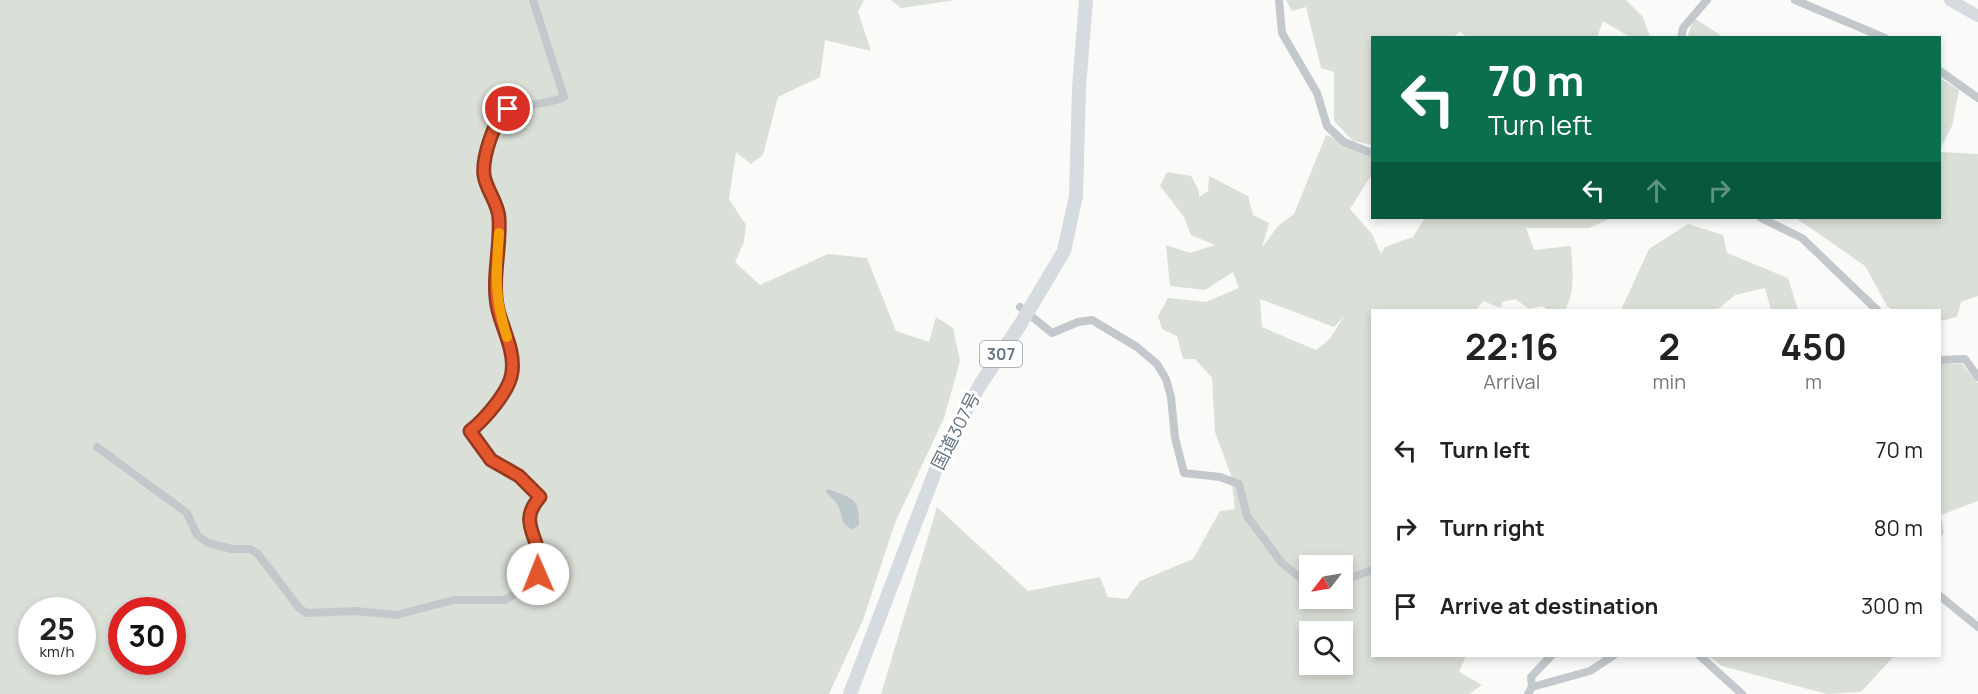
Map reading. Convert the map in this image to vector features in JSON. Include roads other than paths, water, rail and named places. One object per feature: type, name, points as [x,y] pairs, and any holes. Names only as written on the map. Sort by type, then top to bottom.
[{"type":"highway","name":"国道307号","points":[[850,694],[941,456],[1023,310],[1064,250],[1076,196],[1079,88],[1086,0]]},
{"type":"main road","points":[[1950,0],[1978,16]]},
{"type":"street","points":[[97,447],[187,513],[197,535],[208,543],[232,549],[250,549],[258,554],[300,609],[308,613],[356,611],[396,615],[454,600],[505,600],[533,583],[541,562],[528,518],[529,509],[540,497],[519,476],[491,460],[470,431],[485,418],[510,380],[513,371],[509,342],[498,309],[495,285],[498,207],[484,177],[492,130],[499,115],[508,109],[551,104],[564,97],[533,0]]},
{"type":"street","points":[[1279,0],[1282,33],[1317,93],[1327,126],[1344,142],[1371,153]]},
{"type":"street","points":[[1681,36],[1683,28],[1707,0]]},
{"type":"street","points":[[1795,0],[1880,36]]},
{"type":"street","points":[[1941,72],[1978,98]]},
{"type":"street","points":[[1763,219],[1802,238],[1876,309]]},
{"type":"street","points":[[1023,310],[1052,333],[1078,322],[1098,322],[1150,357],[1166,379],[1171,397],[1174,438],[1184,473],[1221,477],[1239,484],[1247,516],[1281,562],[1299,577]]},
{"type":"street","points":[[1941,360],[1965,359],[1978,377]]},
{"type":"street","points":[[1353,577],[1371,570]]},
{"type":"street","points":[[1941,597],[1978,627]]},
{"type":"street","points":[[1550,657],[1531,677],[1530,691],[1590,671],[1611,657]]},
{"type":"street","points":[[1701,657],[1742,694]]}]
